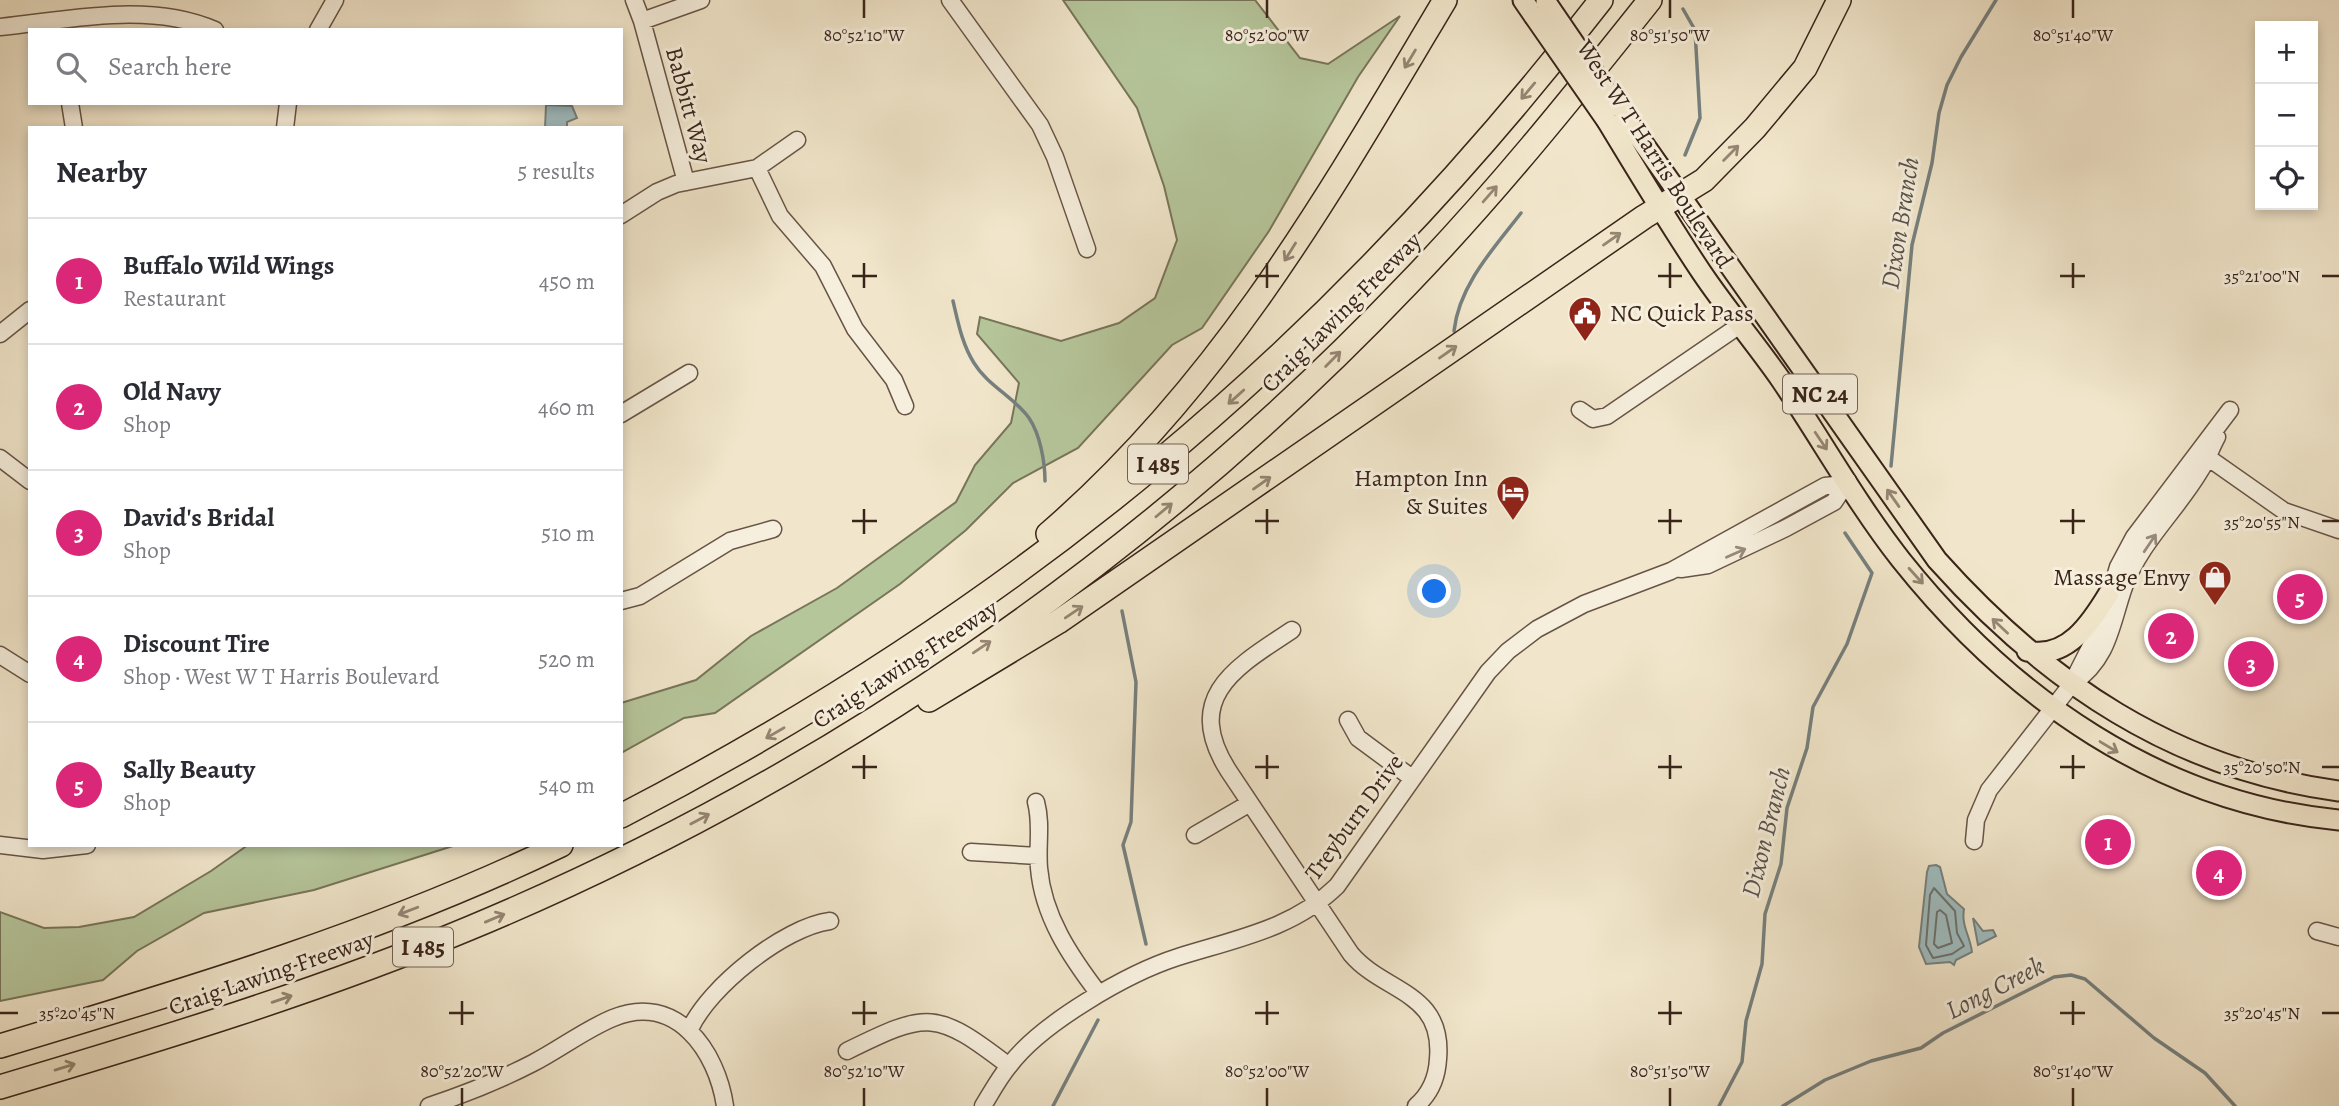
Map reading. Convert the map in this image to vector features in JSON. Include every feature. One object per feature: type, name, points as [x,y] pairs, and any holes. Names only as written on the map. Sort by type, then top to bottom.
[{"type":"highway","points":[[915,646],[1085,500],[1179,404],[1273,278],[1445,0]]},
{"type":"highway","name":"Craig Lawing Freeway","points":[[623,815],[785,727],[915,646],[1045,554],[1149,473],[1252,383],[1412,225],[1562,51],[1601,0]]},
{"type":"highway","name":"Craig Lawing Freeway","points":[[0,1087],[276,1001],[469,929],[659,841],[822,751],[1004,632],[1146,525],[1239,446],[1404,289],[1536,143],[1650,0]]},
{"type":"highway","points":[[822,751],[902,715],[1058,622],[1669,201],[1704,180],[1783,97],[1805,68],[1839,0]]},
{"type":"highway","name":"Craig Lawing Freeway","points":[[0,1046],[339,938],[473,885],[557,847]]},
{"type":"main road","name":"West W T Harris Boulevard","points":[[1538,4],[1669,201],[1740,325],[1846,482],[1901,560],[1996,663],[2052,709],[2123,755],[2164,774],[2258,805],[2339,820]]},
{"type":"main road","name":"West W T Harris Boulevard","points":[[1669,201],[1931,551],[1965,591],[2027,651],[2071,685],[2126,719],[2187,750],[2267,777],[2339,792]]},
{"type":"main road","points":[[1846,482],[1861,483],[1869,490],[1895,529],[1931,551]]},
{"type":"main road","points":[[2027,651],[2044,653],[2066,645],[2093,619],[2109,593]]},
{"type":"street","points":[[319,28],[335,0]]},
{"type":"street","name":"Babbitt Way","points":[[634,0],[685,182]]},
{"type":"street","points":[[642,21],[701,0]]},
{"type":"street","points":[[950,0],[1040,125],[1055,157],[1087,249]]},
{"type":"street","points":[[0,27],[59,26],[130,14],[156,16],[207,28]]},
{"type":"street","points":[[70,105],[74,126]]},
{"type":"street","points":[[285,126],[288,105]]},
{"type":"street","points":[[623,214],[657,192],[685,182],[757,168],[797,140]]},
{"type":"street","points":[[757,168],[780,216],[823,265],[855,329],[894,380],[905,406]]},
{"type":"street","points":[[0,334],[28,312]]},
{"type":"street","points":[[1580,411],[1594,419],[1606,416],[1740,325]]},
{"type":"street","points":[[623,413],[689,373]]},
{"type":"street","points":[[2202,454],[2284,511],[2339,530]]},
{"type":"street","points":[[2071,685],[2100,628],[2109,593],[2134,537],[2202,454]]},
{"type":"street","points":[[1974,841],[1976,820],[1985,797],[2071,685],[2091,668],[2106,647],[2124,588],[2135,564],[2202,454]]},
{"type":"street","points":[[0,458],[28,479]]},
{"type":"street","name":"Treyburn Drive","points":[[983,1106],[1009,1066],[1043,1034],[1099,994],[1176,958],[1262,933],[1318,903],[1337,886],[1488,672],[1508,651],[1537,629],[1584,604],[1671,571],[1708,565],[1742,551],[1834,502],[1846,482]]},
{"type":"street","points":[[623,600],[640,596],[730,541],[773,529]]},
{"type":"street","points":[[1292,631],[1235,668],[1220,685],[1214,703],[1212,738],[1221,758],[1250,803],[1359,963],[1412,996],[1433,1022],[1439,1045],[1436,1073],[1432,1086],[1416,1106]]},
{"type":"street","points":[[0,655],[28,673]]},
{"type":"street","points":[[1348,720],[1358,738],[1412,778]]},
{"type":"street","points":[[1036,803],[1040,828],[1038,856],[1043,898],[1052,921],[1099,994]]},
{"type":"street","points":[[1195,835],[1250,803]]},
{"type":"street","points":[[0,845],[43,850],[69,847]]},
{"type":"street","points":[[971,852],[1038,856]]},
{"type":"street","points":[[690,1029],[708,1003],[759,956],[804,928],[830,921]]},
{"type":"street","points":[[2317,931],[2339,937]]},
{"type":"street","points":[[429,1106],[523,1068],[612,1018],[645,1012],[661,1015],[690,1029],[714,1068],[722,1088],[725,1106]]},
{"type":"street","points":[[847,1051],[905,1024],[928,1021],[961,1030],[1009,1066]]},
{"type":"green space","points":[[1063,0],[1255,0],[1300,58],[1328,64],[1400,16],[1358,77],[1269,231],[1202,328],[1172,345],[1078,448],[1013,483],[966,530],[900,584],[715,713],[684,718],[623,752],[623,702],[696,680],[751,636],[837,588],[956,502],[975,465],[1011,423],[1019,383],[977,334],[980,317],[1061,341],[1119,323],[1155,298],[1177,240],[1164,186],[1137,108]]},
{"type":"green space","points":[[245,847],[450,847],[314,890],[204,913],[137,951],[103,980],[0,1001],[0,912],[44,928],[79,927],[134,917],[211,871]]},
{"type":"water","points":[[546,105],[572,106],[577,118],[567,122],[567,126],[545,126]]},
{"type":"water","points":[[1929,866],[1940,867],[1947,894],[1964,909],[1971,946],[1972,952],[1956,960],[1954,965],[1950,962],[1926,964],[1919,947],[1927,872]]},
{"type":"water","points":[[1973,918],[1983,931],[1993,930],[1996,936],[1978,945]]},
{"type":"waterway","name":"Dixon Branch","points":[[1891,466],[1912,245],[1932,163],[1939,113],[1947,85],[1961,57],[1996,0]]},
{"type":"waterway","points":[[1683,9],[1695,30],[1700,118],[1685,155]]},
{"type":"waterway","points":[[1454,331],[1457,314],[1470,283],[1521,213]]},
{"type":"waterway","points":[[953,301],[963,341],[974,363],[986,378],[1023,411],[1033,425],[1041,448],[1045,481]]},
{"type":"waterway","name":"Dixon Branch","points":[[1719,1106],[1742,1062],[1746,1021],[1762,964],[1765,914],[1781,864],[1787,808],[1807,748],[1813,707],[1847,644],[1872,573],[1845,533]]},
{"type":"waterway","points":[[1122,611],[1136,682],[1131,822],[1123,845],[1146,944]]},
{"type":"waterway","name":"Long Creek","points":[[1783,1106],[1825,1080],[1871,1061],[1921,1048],[1943,1033],[2054,977],[2071,975],[2085,979],[2154,1038],[2205,1073],[2235,1106]]},
{"type":"waterway","points":[[1053,1106],[1098,1020]]},
{"type":"place","name":"NC Quick Pass","points":[[1585,343]]},
{"type":"place","name":"Hampton Inn & Suites","points":[[1513,522]]},
{"type":"place","name":"Sally Beauty","points":[[2300,597]]},
{"type":"place","name":"Massage Envy","points":[[2215,607]]},
{"type":"place","name":"Old Navy","points":[[2171,636]]},
{"type":"place","name":"David's Bridal","points":[[2251,664]]},
{"type":"place","name":"Buffalo Wild Wings","points":[[2108,842]]},
{"type":"place","name":"Discount Tire","points":[[2219,873]]}]
